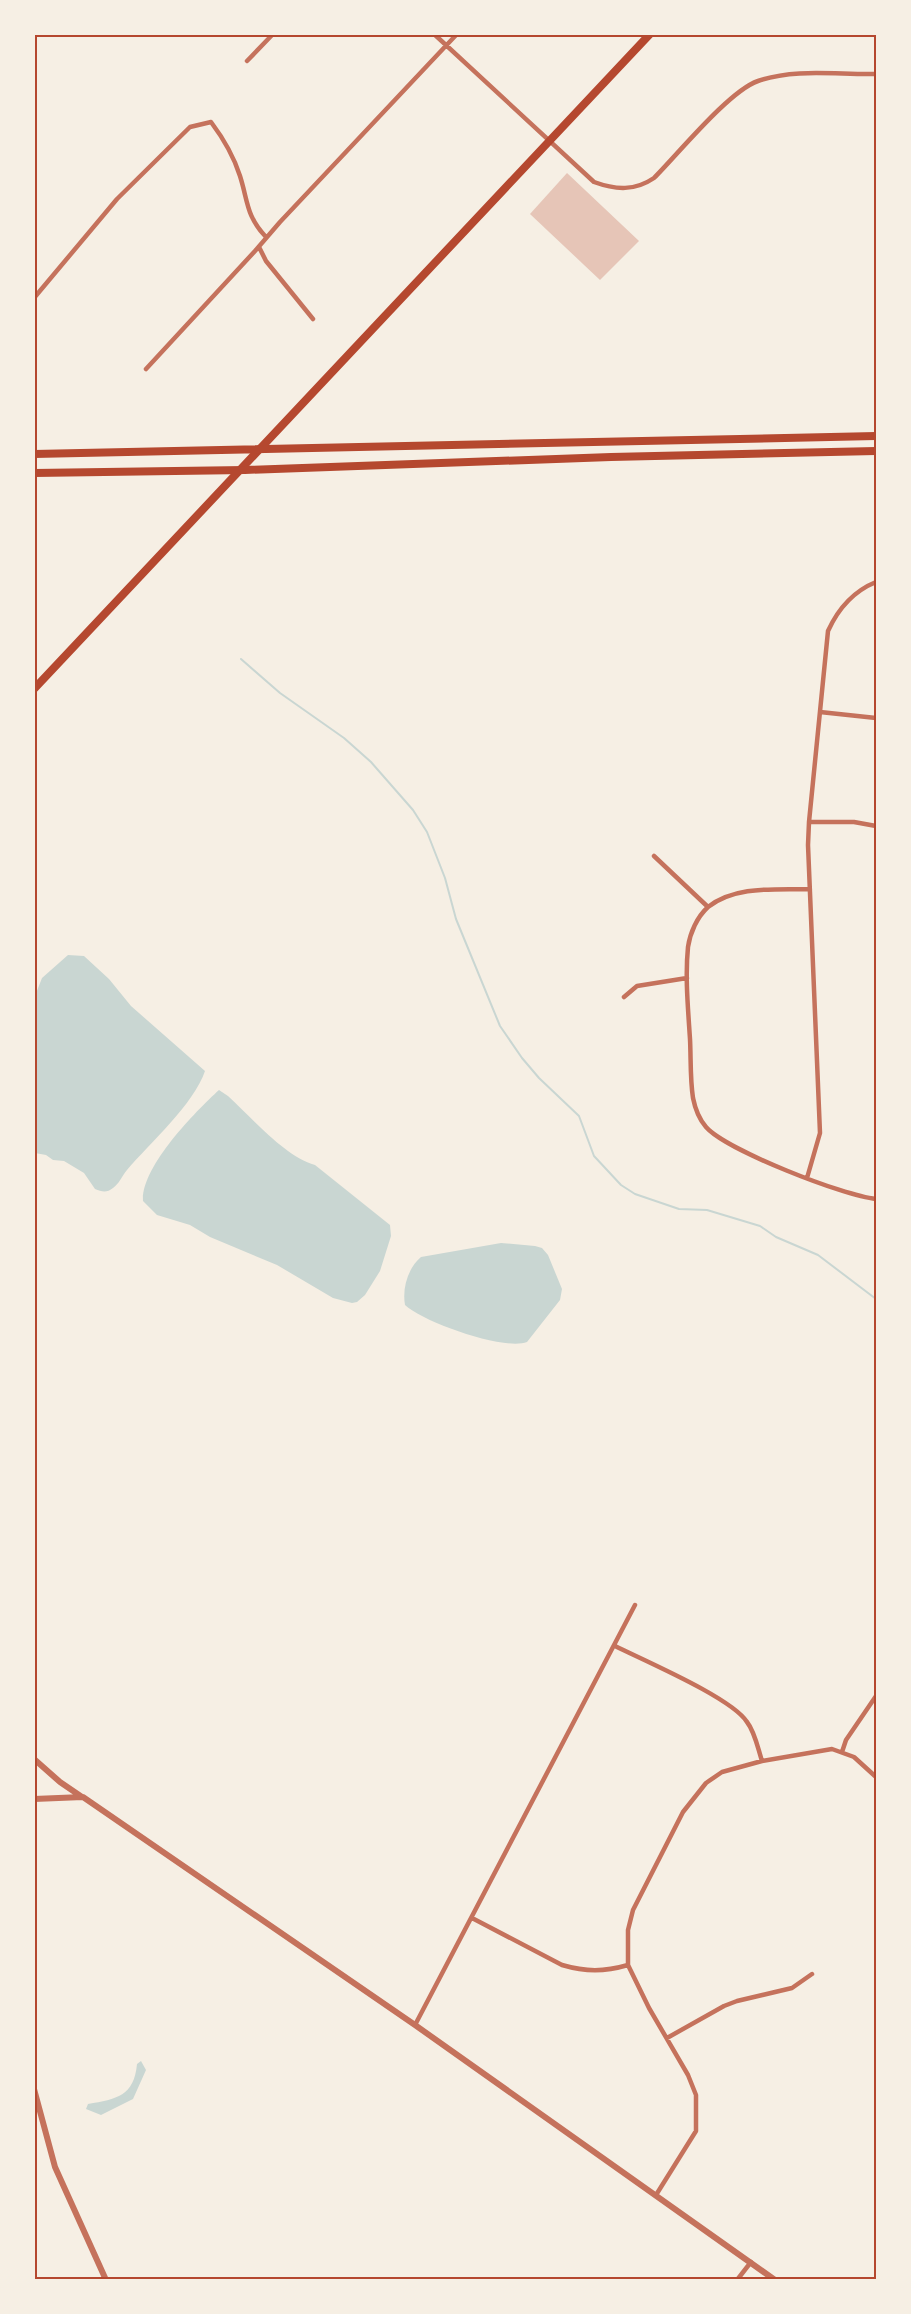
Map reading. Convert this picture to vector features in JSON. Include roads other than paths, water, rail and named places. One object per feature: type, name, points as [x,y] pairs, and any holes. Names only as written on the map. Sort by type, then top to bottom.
[{"type":"highway","points":[[34,454],[876,436]]},
{"type":"highway","points":[[34,473],[245,470],[599,457],[876,451]]},
{"type":"main road","points":[[34,689],[650,34]]},
{"type":"street","points":[[247,61],[273,34]]},
{"type":"street","points":[[434,34],[594,182],[610,188],[625,189],[645,184],[654,178],[735,95],[756,81],[792,74],[876,74]]},
{"type":"street","points":[[146,369],[266,237],[457,34]]},
{"type":"street","points":[[34,298],[117,199],[190,127],[211,122],[221,136],[238,170],[249,211],[266,237]]},
{"type":"street","points":[[258,247],[266,261],[313,319]]},
{"type":"street","points":[[807,1178],[820,1133],[809,822],[828,631],[846,603],[860,590],[876,582]]},
{"type":"street","points":[[820,712],[876,718]]},
{"type":"street","points":[[809,822],[854,822],[876,826]]},
{"type":"street","points":[[654,856],[708,907]]},
{"type":"street","points":[[810,889],[743,892],[726,897],[708,907],[699,917],[692,930],[688,946],[687,978],[693,1095],[698,1115],[705,1126],[729,1144],[842,1192],[876,1199]]},
{"type":"street","points":[[624,997],[637,986],[687,978]]},
{"type":"street","points":[[415,2025],[635,1605]]},
{"type":"street","points":[[615,1646],[737,1710],[748,1723],[762,1761]]},
{"type":"street","points":[[842,1752],[846,1740],[876,1696]]},
{"type":"street","points":[[656,2195],[696,2131],[696,2095],[628,1965],[628,1930],[633,1910],[683,1812],[706,1783],[722,1772],[762,1761],[832,1749],[854,1757],[876,1777]]},
{"type":"street","points":[[34,1759],[55,1778],[415,2025],[775,2280]]},
{"type":"street","points":[[34,1799],[83,1797]]},
{"type":"street","points":[[472,1918],[562,1965],[602,1972],[628,1965]]},
{"type":"street","points":[[667,2038],[724,2006],[792,1988],[812,1974]]},
{"type":"street","points":[[35,2094],[55,2167],[106,2280]]},
{"type":"street","points":[[737,2280],[751,2262]]},
{"type":"waterway","points":[[241,659],[280,693],[344,738],[371,762],[413,810],[427,832],[445,878],[456,919],[500,1026],[539,1078],[579,1116],[594,1156],[621,1185],[635,1194],[679,1209],[707,1210],[760,1226],[776,1237],[818,1255],[876,1299]]}]
